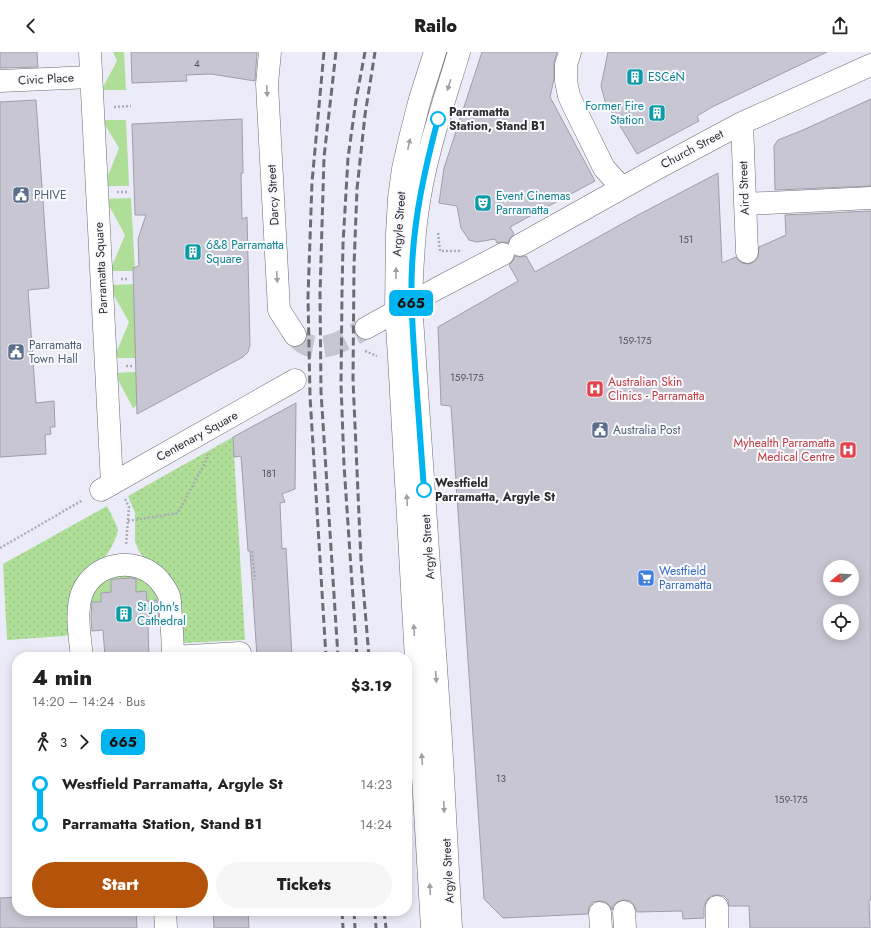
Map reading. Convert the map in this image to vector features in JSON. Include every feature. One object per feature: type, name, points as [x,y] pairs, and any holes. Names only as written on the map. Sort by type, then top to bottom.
[{"type":"street","name":"Parramatta Square","points":[[90,52],[105,488]]},
{"type":"street","name":"Darcy Street","points":[[270,52],[267,84],[279,310],[295,334]]},
{"type":"street","name":"Argyle Street","points":[[435,52],[420,99],[403,168],[399,198],[397,234],[440,732],[451,928]]},
{"type":"street","name":"Argyle Street","points":[[432,928],[399,357],[403,307],[412,267],[416,222],[422,183],[434,134],[459,52]]},
{"type":"street","points":[[570,52],[566,65],[566,81],[570,96],[604,168],[622,188]]},
{"type":"street","points":[[583,52],[579,74],[580,90],[586,106],[615,162],[622,188]]},
{"type":"street","name":"Church Street","points":[[366,328],[742,123],[871,65]]},
{"type":"street","name":"Civic Place","points":[[0,82],[91,77]]},
{"type":"street","name":"Aird Street","points":[[742,123],[747,252]]},
{"type":"street","points":[[745,204],[871,198]]},
{"type":"street","name":"Centenary Square","points":[[105,488],[295,380]]},
{"type":"street","points":[[82,652],[78,615],[79,602],[82,592],[88,582],[104,569],[114,565],[125,564],[147,570],[164,586],[169,596],[173,652]]},
{"type":"street","points":[[717,907],[717,928]]},
{"type":"street","points":[[165,916],[166,928]]},
{"type":"path","points":[[128,521],[178,514],[208,457],[199,434]]},
{"type":"path","points":[[0,548],[105,488],[124,497],[129,507],[125,564]]},
{"type":"path","points":[[252,551],[255,580]]},
{"type":"green space","points":[[113,52],[124,52],[126,90],[104,90],[103,87],[117,61]]},
{"type":"green space","points":[[105,120],[126,120],[129,186],[104,186],[119,148],[104,123]]},
{"type":"green space","points":[[131,198],[135,271],[110,271],[125,235],[106,199]]},
{"type":"green space","points":[[136,284],[139,358],[114,358],[129,322],[109,287],[111,285]]},
{"type":"green space","points":[[135,372],[139,375],[142,402],[133,408],[115,373]]},
{"type":"green space","points":[[233,437],[245,640],[183,643],[148,563],[139,551],[135,542],[135,513],[128,496]]},
{"type":"green space","points":[[107,506],[118,530],[117,535],[106,556],[84,583],[68,635],[7,640],[3,564]]},
{"type":"green space","points":[[141,574],[162,600],[147,601],[146,591],[136,592],[135,578],[111,579],[111,592],[101,602],[85,603],[104,577]]},
{"type":"building","points":[[0,52],[37,52],[38,67],[0,68]]},
{"type":"building","points":[[131,52],[257,52],[255,81],[211,74],[186,75],[187,81],[132,83]]},
{"type":"building","points":[[482,52],[557,52],[554,62],[554,79],[550,97],[595,181],[510,227],[514,234],[508,243],[497,243],[495,239],[477,242],[469,240],[461,228],[457,206],[439,203],[444,168]]},
{"type":"building","points":[[608,52],[827,52],[712,107],[697,116],[699,121],[637,154],[605,101],[601,86]]},
{"type":"building","points":[[871,99],[871,186],[775,190],[774,146],[778,140]]},
{"type":"building","points":[[36,100],[49,288],[28,290],[36,403],[54,401],[55,427],[50,427],[51,434],[45,435],[46,454],[0,457],[0,102]]},
{"type":"building","name":"6&8 Parramatta Square","points":[[242,119],[242,219],[247,217],[250,345],[248,352],[243,357],[137,414],[133,268],[139,266],[138,239],[146,215],[135,215],[132,124]]},
{"type":"building","name":"Westfield Parramatta","points":[[718,173],[722,263],[736,257],[742,263],[748,264],[754,262],[758,257],[759,247],[786,235],[785,215],[871,211],[870,928],[750,928],[749,906],[729,906],[728,900],[724,896],[717,895],[711,896],[706,901],[704,907],[704,918],[683,919],[682,911],[637,912],[634,905],[630,901],[624,900],[617,902],[613,906],[612,910],[606,902],[593,902],[589,907],[588,914],[503,918],[484,899],[451,406],[441,405],[438,327],[518,281],[509,265],[515,256],[526,256],[535,272]]},
{"type":"building","points":[[296,403],[295,489],[282,494],[285,502],[280,503],[282,549],[286,548],[292,652],[257,652],[250,551],[248,551],[241,456],[234,457],[233,437]]},
{"type":"building","name":"St John's Cathedral","points":[[136,579],[136,592],[146,591],[147,601],[157,600],[159,625],[148,626],[149,652],[105,652],[103,630],[92,631],[92,602],[101,602],[101,593],[111,592],[111,580]]},
{"type":"building","points":[[12,897],[12,916],[136,916],[137,928],[0,928],[0,898]]},
{"type":"building","points":[[213,916],[248,916],[249,928],[214,928]]},
{"type":"tunnel","points":[[295,335],[303,342],[311,346],[320,347],[349,338],[366,328]]},
{"type":"railway","points":[[324,52],[312,182],[308,297],[310,396],[326,652]]},
{"type":"railway","points":[[336,52],[324,157],[320,294],[321,392],[338,652]]},
{"type":"railway","points":[[357,652],[344,465],[341,384],[342,293],[348,158],[356,100],[365,52]]},
{"type":"railway","points":[[369,652],[361,561],[353,380],[354,266],[357,189],[365,115],[375,52]]},
{"type":"railway","points":[[342,916],[343,928]]},
{"type":"railway","points":[[354,916],[355,928]]},
{"type":"railway","points":[[375,916],[376,928]]},
{"type":"railway","points":[[385,916],[386,928]]},
{"type":"bus line","name":"665","points":[[424,490],[411,303],[412,267],[417,214],[422,183],[438,119]]},
{"type":"place","name":"ESCéN","points":[[635,77]]},
{"type":"place","name":"Former Fire Station","points":[[657,113]]},
{"type":"place","name":"Parramatta Station, Stand B1","points":[[438,119]]},
{"type":"place","name":"PHIVE","points":[[21,195]]},
{"type":"place","name":"Event Cinemas Parramatta","points":[[483,203]]},
{"type":"place","name":"6&8 Parramatta Square","points":[[193,252]]},
{"type":"place","name":"Parramatta Town Hall","points":[[16,352]]},
{"type":"place","name":"Australian Skin Clinics - Parramatta","points":[[595,389]]},
{"type":"place","name":"Australia Post","points":[[600,430]]},
{"type":"place","name":"Myhealth Parramatta Medical Centre","points":[[848,450]]},
{"type":"place","name":"Westfield Parramatta, Argyle St","points":[[424,490]]},
{"type":"place","name":"Westfield Parramatta","points":[[646,578]]},
{"type":"place","name":"St John's Cathedral","points":[[124,614]]}]
